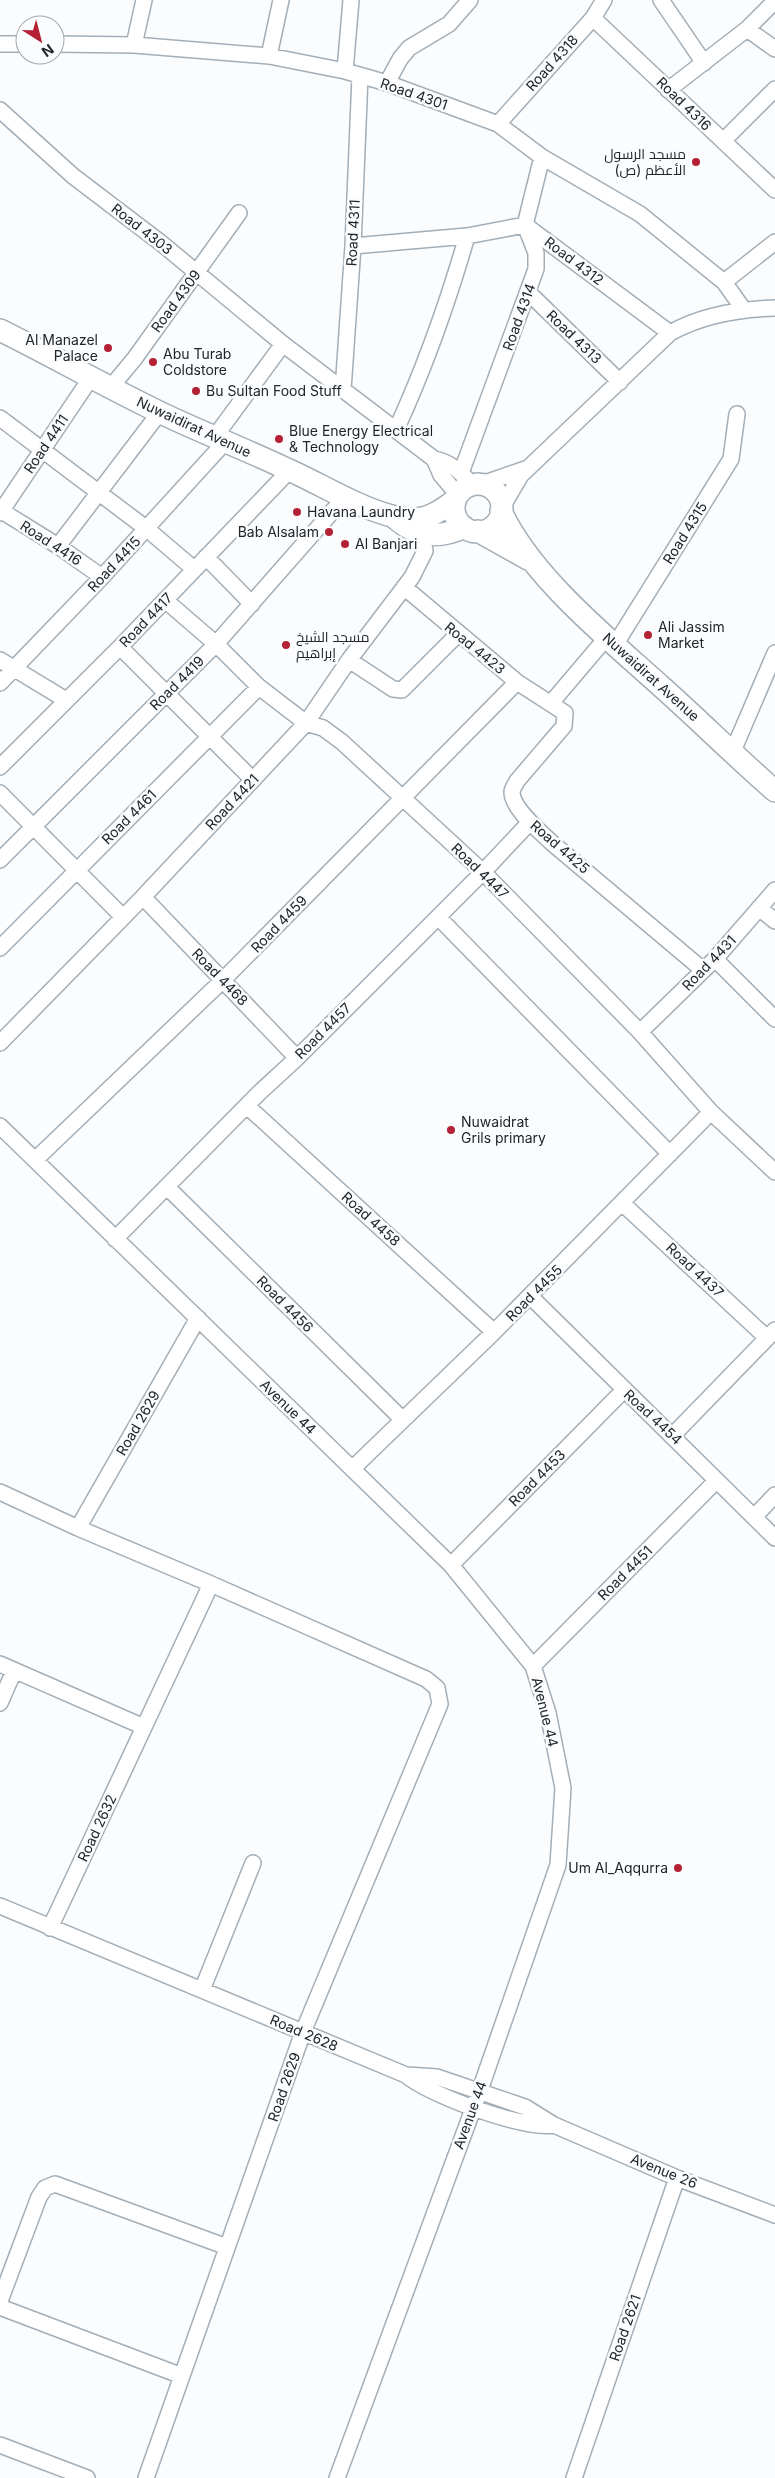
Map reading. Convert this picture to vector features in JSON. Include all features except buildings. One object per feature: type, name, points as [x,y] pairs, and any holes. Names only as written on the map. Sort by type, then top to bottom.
[{"type":"street","points":[[134,45],[144,0]]},
{"type":"street","points":[[269,56],[280,0]]},
{"type":"street","points":[[345,71],[351,0]]},
{"type":"street","points":[[387,83],[400,59],[409,48],[448,24],[470,0]]},
{"type":"street","name":"Road 4318","points":[[498,124],[593,18],[604,0]]},
{"type":"street","points":[[661,0],[704,63]]},
{"type":"street","points":[[668,90],[747,29],[775,1]]},
{"type":"street","name":"Road 4316","points":[[593,18],[775,190]]},
{"type":"street","points":[[747,29],[775,49]]},
{"type":"street","points":[[0,44],[15,44]]},
{"type":"street","name":"Road 4301","points":[[65,44],[134,45],[269,56],[345,71],[387,83],[498,124],[542,157],[640,214],[724,282],[744,310]]},
{"type":"street","name":"Road 4311","points":[[343,390],[354,246],[360,76]]},
{"type":"street","points":[[723,141],[775,89]]},
{"type":"street","name":"Road 4303","points":[[1,113],[73,176],[283,344],[434,459],[446,462],[466,487]]},
{"type":"street","points":[[354,246],[467,236],[525,225],[542,157]]},
{"type":"street","name":"Road 4309","points":[[111,387],[135,358],[239,213]]},
{"type":"street","name":"Road 4314","points":[[466,487],[536,270],[536,252],[525,225]]},
{"type":"street","name":"Road 4312","points":[[525,225],[670,333]]},
{"type":"street","points":[[396,430],[414,391],[449,298],[467,236]]},
{"type":"street","points":[[724,282],[775,242]]},
{"type":"street","name":"Road 4313","points":[[528,292],[620,382]]},
{"type":"street","points":[[466,487],[455,515],[471,529],[484,530],[496,523],[514,486],[531,466],[670,333],[688,323],[710,316],[744,310],[775,308]]},
{"type":"street","name":"Nuwaidirat Avenue","points":[[0,330],[160,412],[290,470],[345,497],[392,516],[409,519],[426,517],[442,511],[466,487]]},
{"type":"street","points":[[220,440],[283,344]]},
{"type":"street","name":"Road 4411","points":[[0,511],[92,376]]},
{"type":"street","points":[[58,546],[160,412]]},
{"type":"street","name":"Road 4315","points":[[551,703],[611,641],[731,459],[737,414]]},
{"type":"street","points":[[0,418],[42,451],[100,492],[194,569]]},
{"type":"street","name":"Road 4415","points":[[0,683],[147,529],[220,440]]},
{"type":"street","name":"Road 4303","points":[[434,459],[441,475],[466,487]]},
{"type":"street","points":[[466,487],[531,466]]},
{"type":"street","name":"Road 4417","points":[[0,767],[120,647],[290,470]]},
{"type":"street","points":[[466,487],[496,493],[501,510]]},
{"type":"street","name":"Road 4419","points":[[0,860],[216,644],[345,497]]},
{"type":"street","name":"Nuwaidirat Avenue","points":[[501,510],[513,535],[530,560],[611,641],[775,791]]},
{"type":"street","name":"Road 4416","points":[[0,511],[58,546],[102,577]]},
{"type":"street","name":"Nuwaidirat Avenue","points":[[392,516],[406,527],[422,534],[444,535],[471,529],[530,560]]},
{"type":"street","name":"Road 4421","points":[[0,1043],[143,897],[306,723],[349,660],[404,587],[425,551],[422,534]]},
{"type":"street","points":[[206,557],[252,604]]},
{"type":"street","name":"Road 4423","points":[[404,587],[517,682],[551,703]]},
{"type":"street","name":"Road 4447","points":[[165,600],[216,644],[259,687],[306,723],[323,728],[342,742],[402,800],[483,872],[640,1032],[711,1112],[774,1169]]},
{"type":"street","points":[[349,660],[393,689],[402,690],[458,634]]},
{"type":"street","points":[[120,647],[253,780]]},
{"type":"street","points":[[733,751],[775,654]]},
{"type":"street","points":[[0,660],[66,700]]},
{"type":"street","name":"Road 4459","points":[[35,1160],[223,980],[517,682]]},
{"type":"street","name":"Road 4461","points":[[0,948],[259,687]]},
{"type":"street","name":"Road 4425","points":[[551,703],[564,713],[564,726],[517,781],[512,791],[514,802],[530,822],[703,970]]},
{"type":"street","points":[[0,793],[123,917]]},
{"type":"street","name":"Road 4457","points":[[115,1239],[483,872],[530,822]]},
{"type":"street","name":"Road 4431","points":[[640,1032],[715,959],[775,890]]},
{"type":"street","name":"Road 4468","points":[[143,897],[297,1058]]},
{"type":"street","points":[[760,908],[775,921]]},
{"type":"street","points":[[438,917],[670,1154]]},
{"type":"street","points":[[715,959],[775,1019]]},
{"type":"street","name":"Road 4458","points":[[248,1106],[494,1332]]},
{"type":"street","name":"Road 4455","points":[[352,1469],[494,1332],[711,1112]]},
{"type":"street","name":"Avenue 44","points":[[0,1126],[451,1565],[533,1666],[548,1713],[563,1788],[558,1865],[480,2090],[337,2478]]},
{"type":"street","name":"Road 4456","points":[[167,1187],[403,1420]]},
{"type":"street","name":"Road 4437","points":[[622,1203],[771,1334]]},
{"type":"street","name":"Road 4454","points":[[530,1296],[624,1390],[673,1435],[716,1481],[775,1538]]},
{"type":"street","name":"Road 2629","points":[[78,1528],[198,1318]]},
{"type":"street","points":[[673,1435],[771,1334]]},
{"type":"street","name":"Road 4453","points":[[451,1565],[624,1390]]},
{"type":"street","name":"Road 4451","points":[[533,1666],[716,1481]]},
{"type":"street","points":[[0,1492],[78,1528],[211,1584]]},
{"type":"street","points":[[754,1517],[775,1496]]},
{"type":"street","name":"Road 2629","points":[[146,2478],[303,2032],[440,1704],[437,1688],[426,1680],[211,1584]]},
{"type":"street","name":"Road 2632","points":[[50,1928],[211,1584]]},
{"type":"street","points":[[0,1664],[144,1727]]},
{"type":"street","points":[[0,1703],[14,1671]]},
{"type":"street","points":[[202,1990],[253,1862]]},
{"type":"street","name":"Road 2628","points":[[0,1906],[406,2075],[421,2087],[473,2108]]},
{"type":"street","name":"Road 2628","points":[[406,2075],[438,2077],[480,2090]]},
{"type":"street","name":"Avenue 26","points":[[480,2090],[525,2107],[554,2125],[677,2178],[775,2214]]},
{"type":"street","name":"Avenue 26","points":[[473,2108],[535,2126],[554,2125]]},
{"type":"street","name":"Road 2621","points":[[574,2478],[677,2178]]},
{"type":"street","points":[[0,2301],[39,2197],[50,2186],[60,2185],[228,2247]]},
{"type":"street","points":[[0,2306],[182,2376]]},
{"type":"street","points":[[0,2445],[87,2478]]},
{"type":"place","name":"مسجد الرسول الأعظم (ص)","points":[[696,162]]},
{"type":"place","name":"Al Manazel Palace","points":[[108,348]]},
{"type":"place","name":"Abu Turab Coldstore","points":[[153,362]]},
{"type":"place","name":"Bu Sultan Food Stuff","points":[[196,391]]},
{"type":"place","name":"Blue Energy Electrical & Technology","points":[[279,439]]},
{"type":"place","name":"Havana Laundry","points":[[297,512]]},
{"type":"place","name":"Bab Alsalam","points":[[329,532]]},
{"type":"place","name":"Al Banjari","points":[[345,544]]},
{"type":"place","name":"Ali Jassim Market","points":[[648,635]]},
{"type":"place","name":"مسجد الشيخ إبراهيم","points":[[286,645]]},
{"type":"place","name":"Nuwaidrat Grils primary","points":[[451,1130]]},
{"type":"place","name":"Um Al_Aqqurra","points":[[678,1868]]}]
